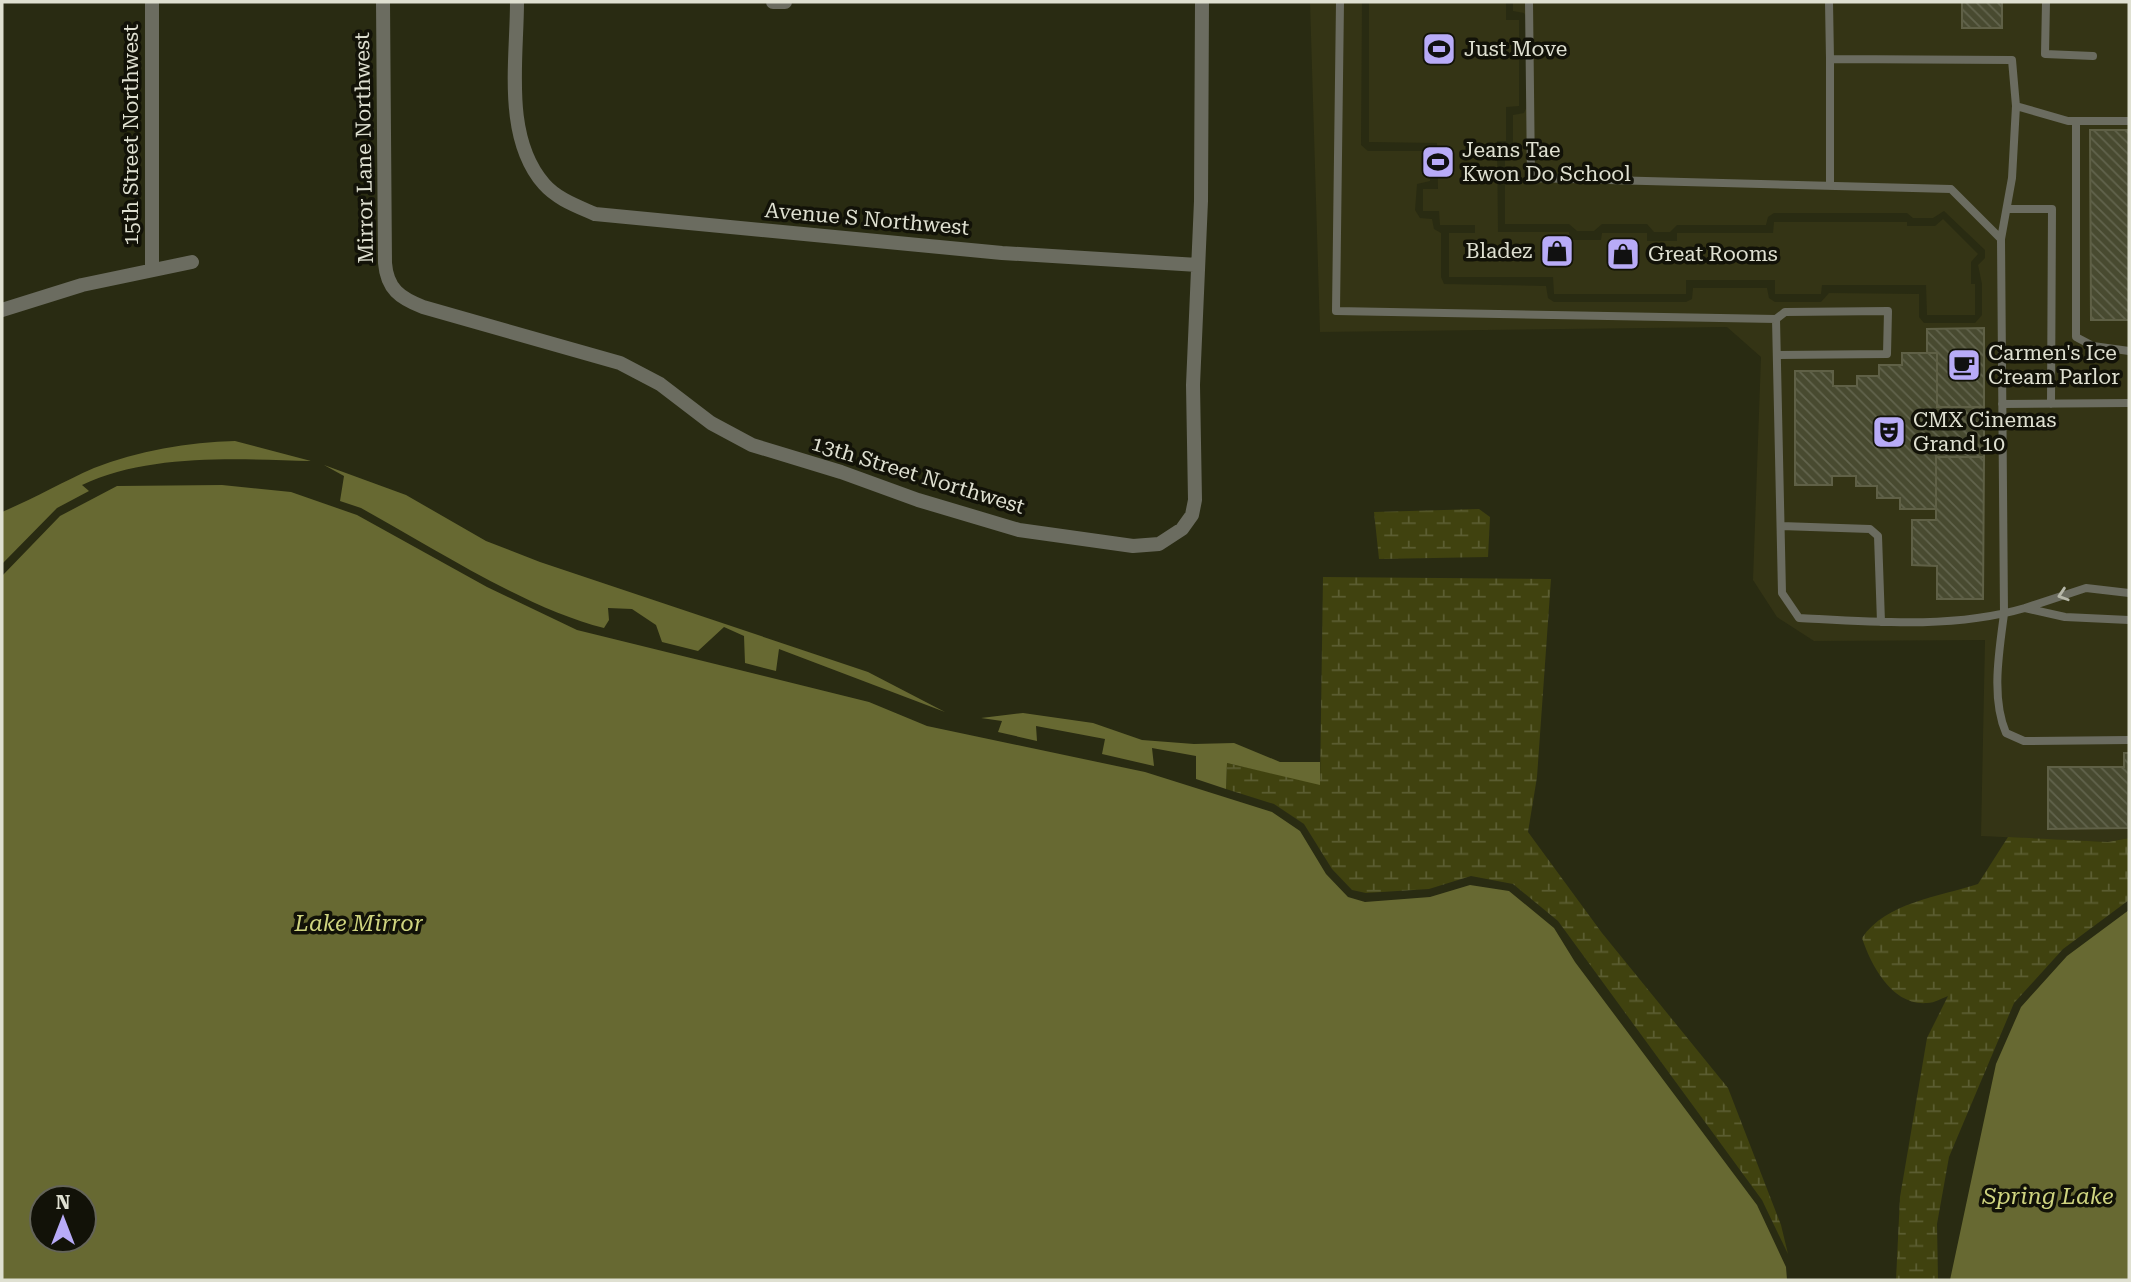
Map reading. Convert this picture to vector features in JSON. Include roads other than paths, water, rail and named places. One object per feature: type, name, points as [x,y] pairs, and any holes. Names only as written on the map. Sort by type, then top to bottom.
[{"type":"street","name":"15th Street Northwest","points":[[152,2],[152,268]]},
{"type":"street","name":"Mirror Lane Northwest","points":[[383,2],[385,263],[386,278],[394,292]]},
{"type":"street","name":"Avenue S Northwest","points":[[517,2],[517,121],[525,152],[543,183],[568,203],[594,214],[1016,254],[1198,265]]},
{"type":"street","points":[[774,2],[785,2]]},
{"type":"street","name":"13th Street Northwest","points":[[394,292],[423,307],[621,363],[660,384],[711,423],[752,444],[1002,525],[1084,540],[1146,546],[1175,537],[1192,515],[1195,500],[1193,385],[1198,265],[1202,2]]},
{"type":"street","points":[[2,310],[82,285],[152,268],[192,262]]},
{"type":"lane","points":[[1340,2],[1340,189],[1336,311],[1776,318],[1785,312],[1888,311],[1887,354],[1777,355]]},
{"type":"lane","points":[[1529,2],[1531,178],[1951,189],[2001,239]]},
{"type":"lane","points":[[1829,2],[1830,186]]},
{"type":"lane","points":[[2046,2],[2045,54],[2093,56]]},
{"type":"lane","points":[[1830,59],[2011,60],[2015,106],[2012,178],[2001,239],[2004,614],[1998,672],[2000,718],[2006,733],[2024,741],[2129,740]]},
{"type":"lane","points":[[2015,106],[2076,121],[2129,121]]},
{"type":"lane","points":[[2076,121],[2076,337],[2093,346],[2129,351]]},
{"type":"lane","points":[[2007,209],[2052,209],[2051,404]]},
{"type":"lane","points":[[1776,318],[1782,593],[1799,618],[1881,622],[1992,618],[2086,588],[2129,593]]},
{"type":"lane","points":[[2002,404],[2129,403]]},
{"type":"lane","points":[[1781,526],[1870,529],[1878,537],[1881,622]]},
{"type":"lane","points":[[2025,608],[2065,617],[2129,620]]},
{"type":"water","points":[[235,441],[311,461],[195,460],[136,467],[108,475],[82,485],[89,491],[57,508],[2,564],[2,512],[94,468],[128,457],[200,443]]},
{"type":"water","points":[[324,465],[406,495],[486,541],[540,562],[868,672],[945,712],[779,649],[776,671],[745,663],[744,636],[724,627],[698,651],[662,642],[656,625],[632,609],[608,608],[609,620],[604,628],[574,619],[512,592],[361,508],[340,501],[344,476]]},
{"type":"water","name":"Lake Mirror","points":[[222,485],[291,492],[357,515],[487,587],[577,630],[869,702],[927,726],[1145,772],[1272,812],[1300,831],[1326,874],[1348,897],[1365,902],[1430,897],[1470,885],[1509,891],[1554,928],[1575,962],[1757,1205],[1786,1267],[1787,1280],[2,1280],[2,576],[60,516],[117,486]]},
{"type":"water","points":[[1023,713],[1093,723],[1142,740],[1194,744],[1234,743],[1280,762],[1320,762],[1320,785],[1227,763],[1226,789],[1196,779],[1196,756],[1152,748],[1154,766],[1102,754],[1105,739],[1036,726],[1037,741],[998,732],[1002,721],[981,718]]},
{"type":"water","name":"Spring Lake","points":[[2129,910],[2129,1280],[1950,1280],[1996,1064],[2021,1007],[2067,956]]},
{"type":"place","name":"Just Move","points":[[1439,49]]},
{"type":"place","name":"Jeans Tae Kwon Do School","points":[[1438,162]]},
{"type":"place","name":"Bladez","points":[[1557,251]]},
{"type":"place","name":"Great Rooms","points":[[1623,254]]},
{"type":"place","name":"Carmen's Ice Cream Parlor","points":[[1964,365]]},
{"type":"place","name":"CMX Cinemas Grand 10","points":[[1889,432]]}]
